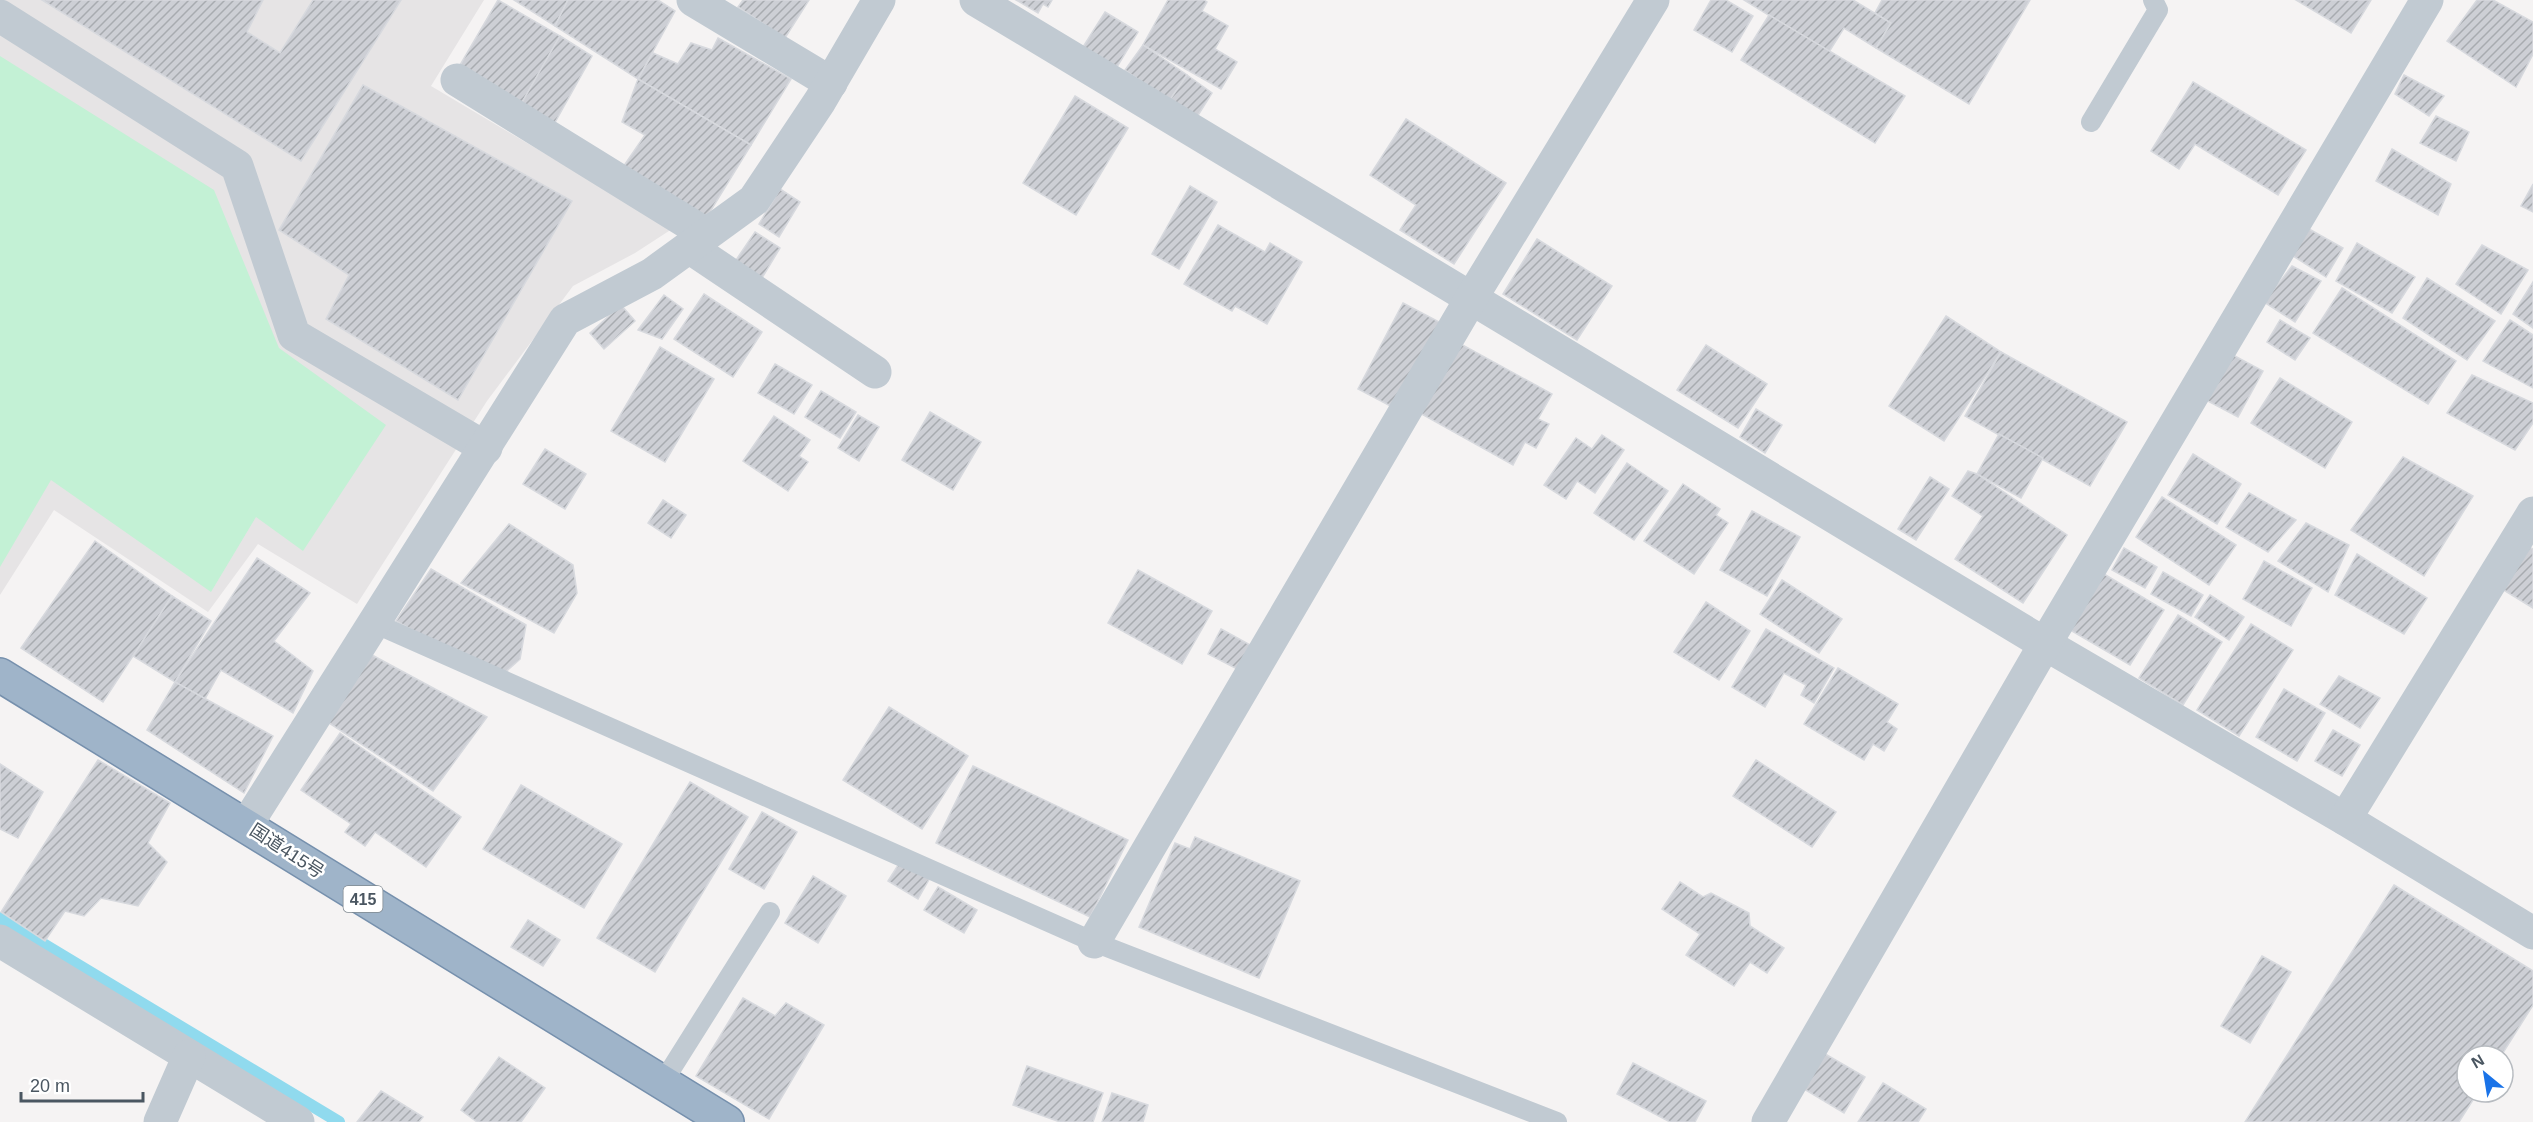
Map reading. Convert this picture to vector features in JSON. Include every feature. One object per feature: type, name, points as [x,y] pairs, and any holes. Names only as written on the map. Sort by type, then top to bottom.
[{"type":"highway","name":"国道415号","points":[[0,675],[727,1122]]},
{"type":"street","points":[[693,0],[831,83]]},
{"type":"street","points":[[247,825],[565,320],[652,274],[754,200],[831,83],[879,0]]},
{"type":"street","points":[[976,0],[2045,644],[2533,933]]},
{"type":"street","points":[[1094,942],[1472,297],[1653,0]]},
{"type":"street","points":[[1768,1122],[2045,644],[2427,0]]},
{"type":"street","points":[[0,16],[237,166],[294,335],[486,448]]},
{"type":"street","points":[[457,80],[698,240],[875,372]]},
{"type":"street","points":[[2344,819],[2533,513]]},
{"type":"street","points":[[0,941],[298,1122]]},
{"type":"street","points":[[160,1122],[189,1056]]},
{"type":"lane","points":[[2091,122],[2158,10],[2153,0]]},
{"type":"lane","points":[[374,623],[1094,942],[1557,1122]]},
{"type":"lane","points":[[663,1082],[770,912]]},
{"type":"shaded area","points":[[0,0],[484,0],[431,86],[672,229],[635,253],[573,286],[487,401],[357,604],[258,544],[208,612],[54,510],[0,595]]},
{"type":"green space","points":[[0,56],[214,190],[279,348],[386,425],[303,551],[256,517],[211,592],[51,480],[0,567]]},
{"type":"building","points":[[42,0],[263,0],[247,32],[280,53],[313,0],[401,0],[301,161]]},
{"type":"building","points":[[498,0],[560,36],[520,106],[460,65]]},
{"type":"building","points":[[514,0],[568,0],[555,26]]},
{"type":"building","points":[[568,0],[658,0],[675,11],[638,79],[555,26]]},
{"type":"building","points":[[743,0],[809,0],[785,38],[738,7]]},
{"type":"building","points":[[1016,0],[1052,0],[1048,7],[1043,4],[1038,13]]},
{"type":"building","points":[[1168,0],[1204,0],[1207,2],[1202,11],[1228,26],[1215,49],[1237,62],[1221,89],[1143,45]]},
{"type":"building","points":[[1711,0],[1726,0],[1753,16],[1732,52],[1694,30]]},
{"type":"building","points":[[1744,0],[1853,0],[1891,23],[1876,48],[1844,28],[1829,52]]},
{"type":"building","points":[[1882,0],[2030,0],[1969,104],[1876,48],[1891,23],[1875,13]]},
{"type":"building","points":[[2296,0],[2371,0],[2351,33]]},
{"type":"building","points":[[2477,0],[2493,0],[2533,22],[2533,54],[2516,87],[2447,41]]},
{"type":"building","points":[[1105,12],[1138,32],[1117,67],[1083,47]]},
{"type":"building","points":[[1769,15],[1905,96],[1875,143],[1741,60]]},
{"type":"building","points":[[560,36],[592,56],[553,126],[520,106]]},
{"type":"building","points":[[718,38],[791,79],[751,145],[638,79],[653,53],[678,64],[691,43],[712,50]]},
{"type":"building","points":[[1143,45],[1187,75],[1169,101],[1125,70]]},
{"type":"building","points":[[1187,75],[1212,93],[1197,117],[1169,101]]},
{"type":"building","points":[[2404,75],[2444,96],[2429,116],[2395,94]]},
{"type":"building","points":[[638,79],[751,145],[705,220],[621,170],[645,135],[622,122]]},
{"type":"building","points":[[2193,82],[2306,150],[2278,195],[2195,144],[2179,169],[2151,151]]},
{"type":"building","points":[[363,85],[572,201],[458,400],[326,319],[349,275],[279,230]]},
{"type":"building","points":[[1075,96],[1128,128],[1076,215],[1023,183]]},
{"type":"building","points":[[2436,116],[2469,132],[2456,161],[2420,143]]},
{"type":"building","points":[[1406,119],[1506,183],[1454,264],[1400,230],[1416,205],[1370,175]]},
{"type":"building","points":[[2392,149],[2451,184],[2438,215],[2376,181]]},
{"type":"building","points":[[2533,184],[2533,212],[2521,206]]},
{"type":"building","points":[[1190,186],[1217,202],[1179,269],[1152,254]]},
{"type":"building","points":[[780,189],[800,202],[779,237],[759,224]]},
{"type":"building","points":[[1218,225],[1265,252],[1270,243],[1302,262],[1267,324],[1235,306],[1232,311],[1184,284]]},
{"type":"building","points":[[2309,229],[2343,248],[2326,277],[2290,254]]},
{"type":"building","points":[[755,232],[780,248],[762,278],[736,260]]},
{"type":"building","points":[[1537,239],[1612,286],[1577,340],[1503,294]]},
{"type":"building","points":[[2357,243],[2415,277],[2392,313],[2336,281]]},
{"type":"building","points":[[2482,245],[2528,270],[2501,314],[2456,284]]},
{"type":"building","points":[[2292,266],[2321,281],[2295,322],[2264,302]]},
{"type":"building","points":[[2427,278],[2495,321],[2467,360],[2403,318]]},
{"type":"building","points":[[2533,282],[2533,328],[2513,314]]},
{"type":"building","points":[[2342,288],[2456,361],[2428,404],[2313,333]]},
{"type":"building","points":[[704,294],[762,332],[733,377],[674,339]]},
{"type":"building","points":[[664,295],[683,309],[662,339],[638,330]]},
{"type":"building","points":[[1403,303],[1443,324],[1398,410],[1358,389]]},
{"type":"building","points":[[621,305],[635,321],[604,349],[590,333]]},
{"type":"building","points":[[1946,316],[2001,352],[1944,441],[1889,406]]},
{"type":"building","points":[[2280,320],[2310,338],[2295,360],[2267,342]]},
{"type":"building","points":[[2510,320],[2533,335],[2533,388],[2483,361]]},
{"type":"building","points":[[1457,342],[1552,394],[1538,419],[1549,424],[1536,448],[1525,442],[1513,465],[1418,412]]},
{"type":"building","points":[[1706,345],[1767,384],[1738,428],[1677,390]]},
{"type":"building","points":[[660,347],[714,379],[665,462],[611,431]]},
{"type":"building","points":[[2001,352],[2127,422],[2090,486],[1965,416]]},
{"type":"building","points":[[2231,354],[2263,371],[2238,417],[2204,399]]},
{"type":"building","points":[[775,364],[812,385],[794,414],[758,393]]},
{"type":"building","points":[[2472,375],[2533,403],[2533,423],[2515,450],[2447,413]]},
{"type":"building","points":[[2280,378],[2352,422],[2325,468],[2251,423]]},
{"type":"building","points":[[821,391],[856,412],[840,438],[805,417]]},
{"type":"building","points":[[1756,409],[1782,425],[1765,453],[1740,437]]},
{"type":"building","points":[[930,412],[981,442],[953,490],[902,460]]},
{"type":"building","points":[[858,415],[879,427],[859,461],[838,448]]},
{"type":"building","points":[[774,416],[810,440],[799,456],[808,462],[788,491],[743,461]]},
{"type":"building","points":[[1999,434],[2043,458],[2021,498],[1977,474]]},
{"type":"building","points":[[1602,435],[1624,450],[1595,493],[1577,481],[1566,499],[1544,485],[1576,438],[1592,449]]},
{"type":"building","points":[[545,449],[586,474],[565,509],[523,484]]},
{"type":"building","points":[[2193,454],[2241,484],[2217,524],[2168,495]]},
{"type":"building","points":[[2403,457],[2473,496],[2424,576],[2351,530]]},
{"type":"building","points":[[1627,463],[1668,491],[1634,540],[1594,513]]},
{"type":"building","points":[[1968,471],[1977,474],[2067,535],[2023,603],[1955,559],[1983,516],[1952,496]]},
{"type":"building","points":[[1930,477],[1949,489],[1916,540],[1898,529]]},
{"type":"building","points":[[1683,484],[1720,509],[1716,515],[1728,523],[1694,574],[1644,541]]},
{"type":"building","points":[[2249,493],[2296,520],[2268,552],[2226,527]]},
{"type":"building","points":[[2162,497],[2236,545],[2209,585],[2136,537]]},
{"type":"building","points":[[663,500],[686,515],[671,538],[648,523]]},
{"type":"building","points":[[1752,511],[1800,537],[1767,596],[1720,570]]},
{"type":"building","points":[[2306,523],[2349,545],[2328,592],[2278,561]]},
{"type":"building","points":[[509,524],[573,565],[577,593],[554,633],[461,583]]},
{"type":"building","points":[[95,541],[172,596],[103,702],[21,648]]},
{"type":"building","points":[[2524,544],[2533,549],[2533,608],[2497,586]]},
{"type":"building","points":[[2124,548],[2157,567],[2145,588],[2112,570]]},
{"type":"building","points":[[2357,554],[2427,598],[2404,634],[2335,595]]},
{"type":"building","points":[[257,558],[310,593],[274,641],[313,671],[293,713],[221,670],[205,699],[175,682]]},
{"type":"building","points":[[2264,561],[2312,588],[2291,626],[2243,599]]},
{"type":"building","points":[[431,569],[526,625],[520,659],[499,678],[396,621]]},
{"type":"building","points":[[1138,570],[1212,611],[1182,664],[1108,623]]},
{"type":"building","points":[[2099,571],[2164,610],[2130,665],[2065,627]]},
{"type":"building","points":[[2163,572],[2203,595],[2191,616],[2151,594]]},
{"type":"building","points":[[1782,580],[1842,619],[1819,653],[1760,614]]},
{"type":"building","points":[[2210,595],[2244,617],[2229,640],[2195,617]]},
{"type":"building","points":[[172,596],[211,621],[175,682],[133,656]]},
{"type":"building","points":[[1706,602],[1750,631],[1719,680],[1674,652]]},
{"type":"building","points":[[2178,615],[2222,642],[2183,705],[2139,678]]},
{"type":"building","points":[[2251,624],[2293,650],[2239,736],[2197,710]]},
{"type":"building","points":[[1221,629],[1254,647],[1241,671],[1208,654]]},
{"type":"building","points":[[1766,629],[1834,668],[1814,703],[1801,695],[1806,685],[1784,673],[1765,707],[1732,687]]},
{"type":"building","points":[[372,655],[487,717],[433,791],[323,719]]},
{"type":"building","points":[[1838,668],[1898,704],[1887,722],[1897,729],[1884,751],[1873,744],[1864,760],[1804,724]]},
{"type":"building","points":[[2339,676],[2380,698],[2360,728],[2320,704]]},
{"type":"building","points":[[175,682],[273,736],[244,793],[147,730]]},
{"type":"building","points":[[2284,689],[2325,713],[2297,761],[2256,737]]},
{"type":"building","points":[[889,707],[968,756],[922,829],[843,780]]},
{"type":"building","points":[[2333,730],[2360,745],[2342,776],[2315,761]]},
{"type":"building","points":[[340,733],[461,817],[426,867],[375,832],[365,846],[345,832],[351,824],[301,790]]},
{"type":"building","points":[[98,760],[170,803],[148,843],[167,862],[138,906],[101,898],[84,916],[65,911],[45,941],[1,912]]},
{"type":"building","points":[[1756,760],[1836,812],[1812,847],[1733,796]]},
{"type":"building","points":[[0,764],[43,792],[18,838],[0,829]]},
{"type":"building","points":[[973,766],[1128,840],[1090,917],[936,843]]},
{"type":"building","points":[[690,782],[748,817],[655,972],[597,938]]},
{"type":"building","points":[[521,785],[622,844],[584,908],[483,849]]},
{"type":"building","points":[[762,812],[797,832],[764,889],[729,869]]},
{"type":"building","points":[[1195,837],[1300,881],[1259,978],[1139,927],[1175,843],[1190,849]]},
{"type":"building","points":[[902,859],[931,876],[918,899],[888,881]]},
{"type":"building","points":[[813,876],[846,896],[818,943],[785,923]]},
{"type":"building","points":[[1680,882],[1703,897],[1711,893],[1749,913],[1750,926],[1784,948],[1767,973],[1750,962],[1734,986],[1686,955],[1700,934],[1662,909]]},
{"type":"building","points":[[2394,885],[2533,971],[2533,1005],[2509,1044],[2455,1044],[2455,1104],[2470,1104],[2459,1122],[2245,1122]]},
{"type":"building","points":[[938,887],[977,910],[964,933],[924,910]]},
{"type":"building","points":[[528,920],[560,940],[543,966],[511,947]]},
{"type":"building","points":[[2262,956],[2291,972],[2250,1043],[2221,1026]]},
{"type":"building","points":[[743,998],[775,1016],[786,1003],[824,1025],[769,1119],[696,1076]]},
{"type":"building","points":[[1820,1051],[1865,1077],[1844,1113],[1799,1086]]},
{"type":"building","points":[[499,1057],[545,1088],[521,1122],[477,1122],[461,1110]]},
{"type":"building","points":[[1633,1063],[1706,1101],[1695,1122],[1670,1122],[1617,1094]]},
{"type":"building","points":[[1027,1066],[1103,1093],[1093,1122],[1060,1122],[1013,1105]]},
{"type":"building","points":[[1883,1083],[1926,1109],[1918,1122],[1858,1122]]},
{"type":"building","points":[[381,1091],[423,1117],[419,1122],[357,1122]]},
{"type":"building","points":[[1112,1093],[1148,1105],[1143,1122],[1102,1122]]},
{"type":"waterway","points":[[0,918],[339,1122]]}]
